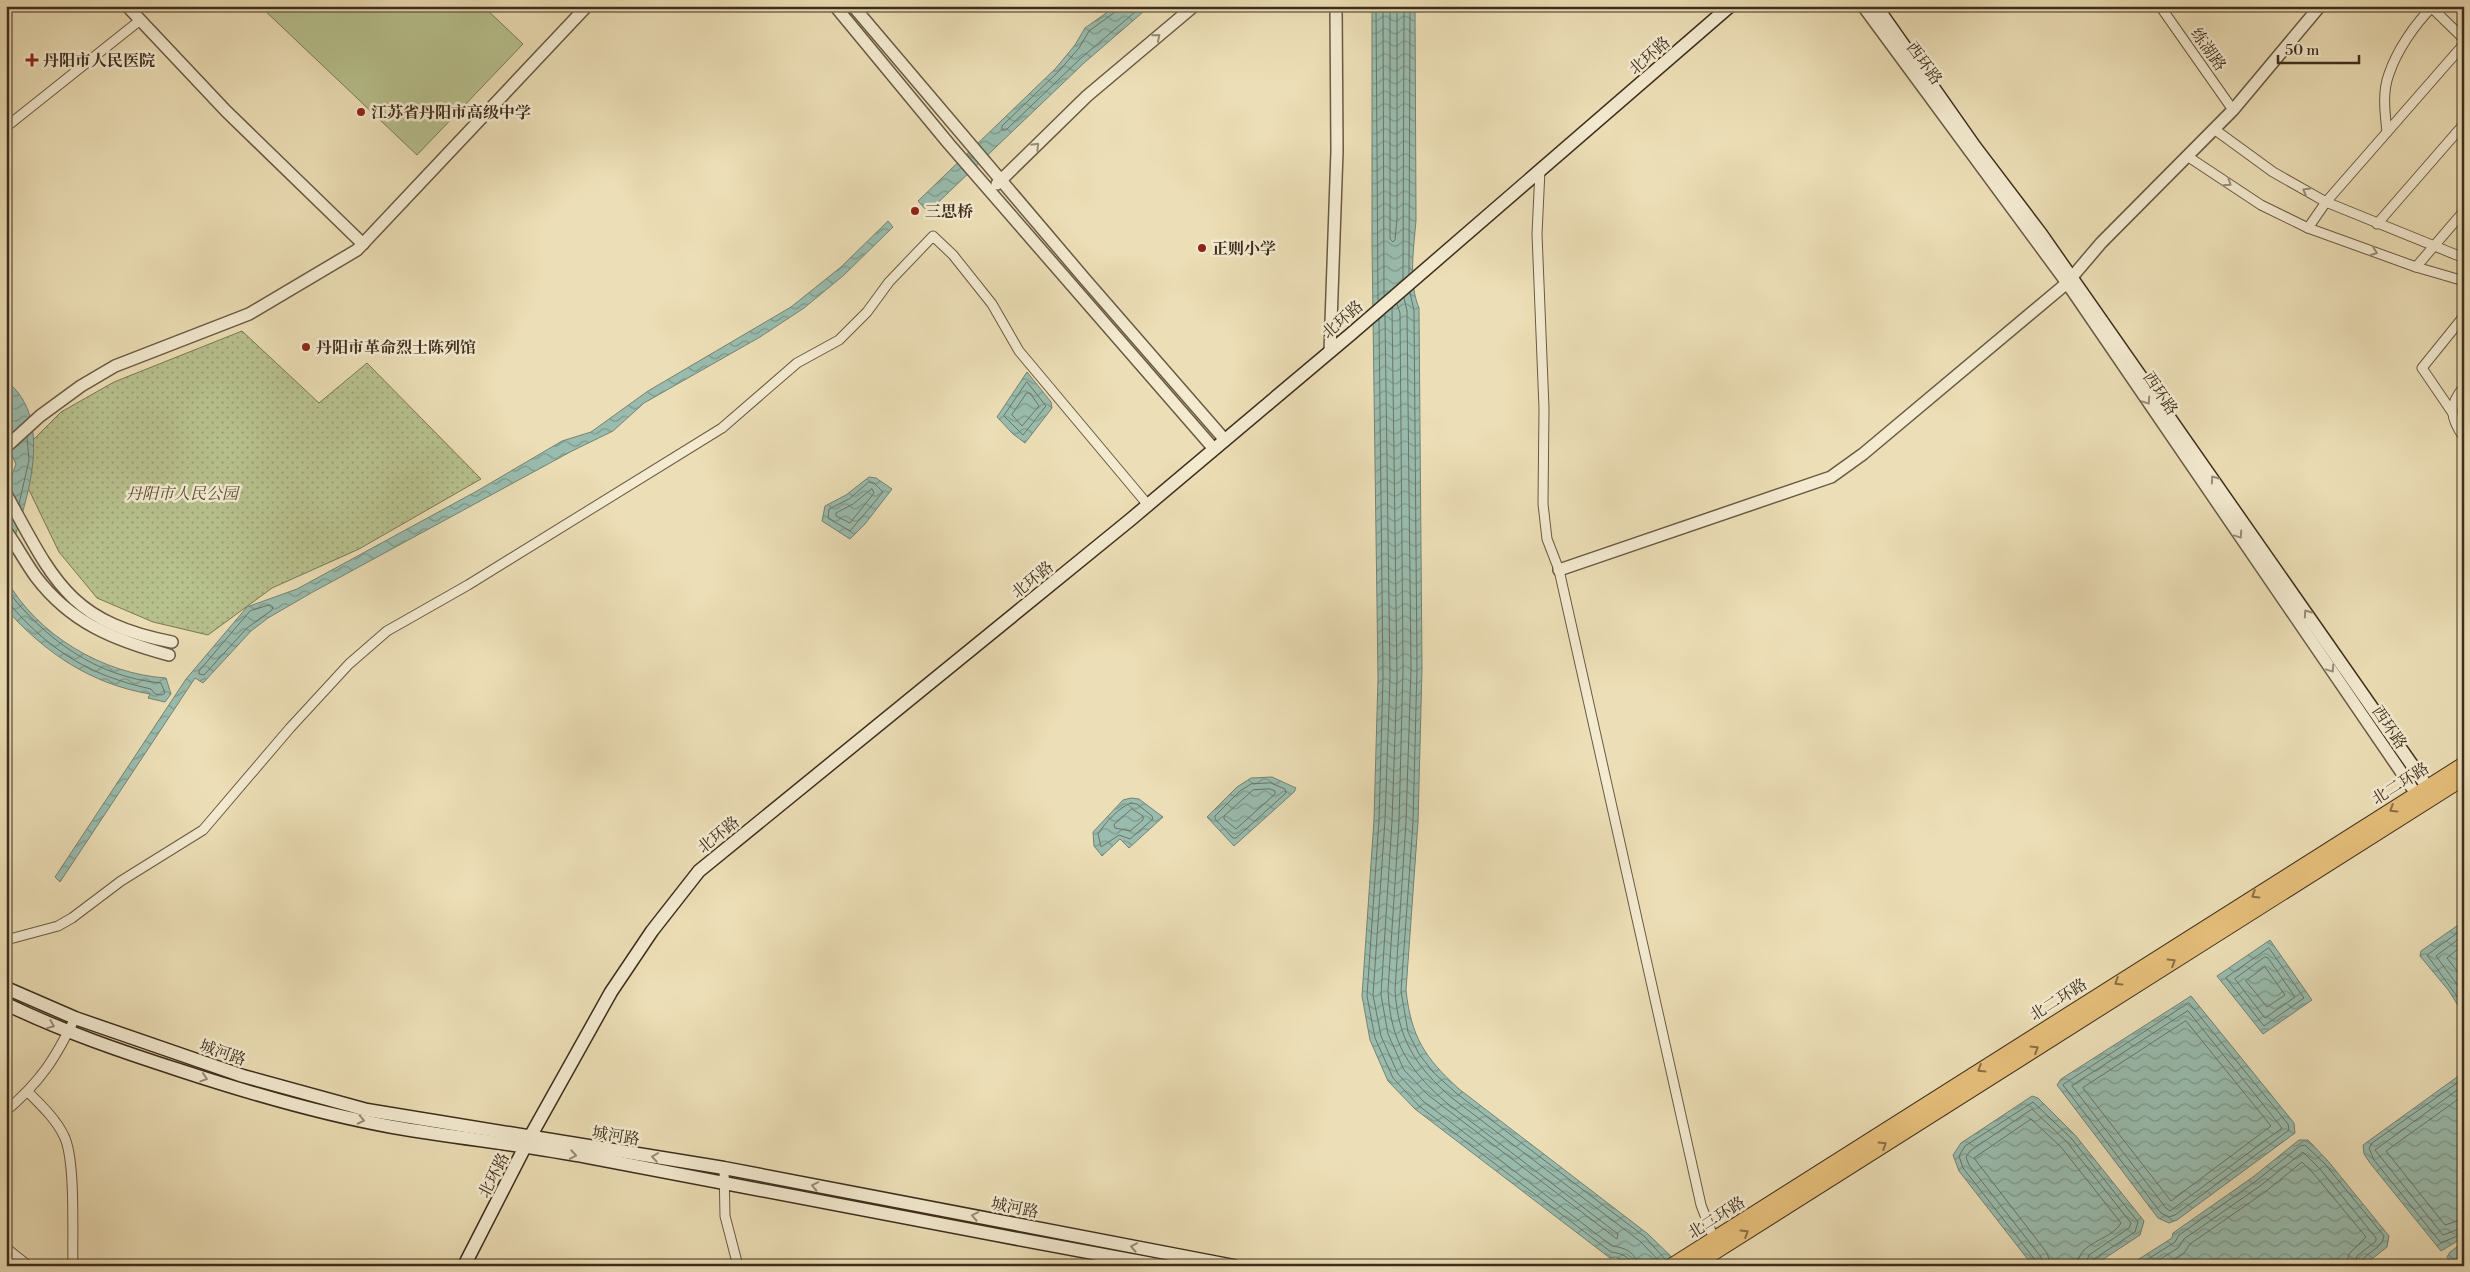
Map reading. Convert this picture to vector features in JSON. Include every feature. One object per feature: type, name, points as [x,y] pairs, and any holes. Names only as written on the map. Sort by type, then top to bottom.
[{"type":"main road","name":"北环路","points":[[464,1266],[528,1142],[611,992],[652,931],[698,871],[1148,505],[1350,334],[1730,6]]},
{"type":"main road","name":"西环路","points":[[1876,6],[2069,281],[2425,796]]},
{"type":"main road","name":"北二环路","points":[[1671,1266],[1698,1258],[2425,796],[2464,764]]},
{"type":"main road","name":"北二环路","points":[[1698,1258],[1714,1238],[2425,796],[2464,778]]},
{"type":"main road","name":"城河路","points":[[6,988],[75,1018],[243,1076],[367,1110],[725,1182],[1163,1266]]},
{"type":"main road","name":"城河路","points":[[6,1004],[68,1032],[211,1080],[306,1108],[392,1126],[724,1168],[1234,1266]]},
{"type":"street","points":[[127,6],[226,112],[363,244]]},
{"type":"street","points":[[6,447],[34,421],[81,386],[115,366],[249,314],[356,250],[588,6]]},
{"type":"street","points":[[835,6],[949,144],[1214,449]]},
{"type":"street","points":[[853,6],[1225,440]]},
{"type":"street","points":[[990,191],[1087,96],[1194,6]]},
{"type":"street","points":[[1330,351],[1337,151],[1336,6]]},
{"type":"street","name":"西环路","points":[[1864,6],[2069,281]]},
{"type":"street","name":"练湖路","points":[[2160,6],[2233,110]]},
{"type":"street","points":[[1559,570],[1831,477],[1939,392],[2069,281],[2101,243],[2233,110],[2320,6]]},
{"type":"street","points":[[2387,132],[2385,111],[2388,74],[2401,50],[2432,7],[2464,39]]},
{"type":"street","points":[[6,127],[139,21]]},
{"type":"street","points":[[2308,228],[2326,202],[2464,44]]},
{"type":"street","points":[[2377,224],[2464,124]]},
{"type":"street","points":[[2214,129],[2273,172],[2326,202],[2432,247],[2464,258]]},
{"type":"street","points":[[2187,156],[2261,205],[2308,228],[2416,267],[2464,281]]},
{"type":"street","points":[[1540,170],[1538,234],[1544,408],[1543,504],[1547,539],[1559,570],[1661,1018],[1701,1205],[1714,1238]]},
{"type":"street","points":[[2416,267],[2464,211]]},
{"type":"street","points":[[6,940],[58,926],[72,918],[122,881],[203,830],[290,728],[349,664],[387,631],[468,585],[722,428],[797,363],[839,340],[867,312],[889,282],[933,236],[953,255],[992,304],[1019,351],[1148,505]]},
{"type":"street","points":[[2464,316],[2422,368],[2452,412],[2454,423],[2464,438]]},
{"type":"street","points":[[2452,412],[2457,394],[2464,387]]},
{"type":"street","points":[[6,494],[52,576],[70,596],[93,614],[118,628],[172,642]]},
{"type":"street","points":[[6,532],[36,576],[61,604],[83,620],[126,643],[169,655]]},
{"type":"street","points":[[6,1111],[28,1092],[57,1056],[75,1018]]},
{"type":"street","points":[[28,1092],[48,1112],[65,1137],[70,1158],[73,1266]]},
{"type":"street","points":[[724,1168],[725,1216],[738,1266]]},
{"type":"street","points":[[6,1248],[29,1266]]},
{"type":"green space","points":[[260,6],[483,6],[523,44],[417,155]]},
{"type":"green space","name":"丹阳市人民公园","points":[[242,331],[319,403],[367,363],[481,479],[359,549],[272,588],[208,635],[153,622],[97,598],[59,552],[14,459],[61,412],[114,382]]},
{"type":"water","points":[[1116,6],[1150,6],[1084,63],[928,212],[918,201],[1056,68],[1075,45],[1085,28]]},
{"type":"water","points":[[1372,6],[1415,6],[1416,220],[1413,276],[1419,308],[1422,669],[1418,822],[1406,990],[1408,1006],[1416,1034],[1422,1046],[1447,1078],[1648,1234],[1681,1266],[1630,1266],[1616,1257],[1610,1258],[1415,1109],[1388,1081],[1370,1040],[1362,996],[1374,820],[1378,678],[1372,244]]},
{"type":"water","points":[[888,221],[893,227],[844,275],[804,308],[760,337],[644,403],[613,431],[572,451],[311,593],[268,618],[251,631],[203,683],[195,678],[60,882],[55,877],[186,679],[247,607],[297,589],[477,491],[562,441],[591,432],[648,391],[791,307],[841,267]]},
{"type":"water","points":[[1027,372],[1051,402],[1052,408],[1025,443],[1013,434],[997,417]]},
{"type":"water","points":[[6,381],[22,398],[30,418],[34,442],[28,493],[6,561],[6,491],[16,464],[6,442]]},
{"type":"water","points":[[869,477],[876,478],[892,489],[865,524],[850,539],[822,521],[825,506],[846,495]]},
{"type":"water","points":[[6,579],[19,599],[35,618],[74,648],[96,660],[119,669],[142,675],[166,678],[171,694],[165,702],[148,698],[150,694],[108,683],[70,664],[53,653],[6,609]]},
{"type":"water","points":[[1272,777],[1296,788],[1294,792],[1234,846],[1207,817],[1237,787],[1251,778]]},
{"type":"water","points":[[1139,799],[1163,817],[1129,848],[1120,839],[1102,856],[1094,846],[1093,832],[1123,800]]},
{"type":"water","points":[[2464,921],[2464,1015],[2449,991],[2420,956],[2421,951]]},
{"type":"water","points":[[2270,940],[2312,1000],[2263,1034],[2217,976]]},
{"type":"water","points":[[2191,996],[2294,1123],[2295,1133],[2177,1220],[2169,1223],[2158,1218],[2057,1085],[2061,1079]]},
{"type":"water","points":[[2464,1072],[2464,1237],[2441,1251],[2370,1163],[2364,1154],[2363,1145]]},
{"type":"water","points":[[2032,1096],[2038,1098],[2075,1135],[2144,1221],[2140,1235],[2093,1266],[2033,1266],[1959,1171],[1953,1155],[1961,1143]]},
{"type":"water","points":[[2299,1140],[2308,1140],[2328,1161],[2389,1236],[2387,1247],[2363,1266],[2128,1266],[2172,1238],[2173,1233],[2253,1177]]},
{"type":"water","points":[[2464,1242],[2464,1266],[2453,1266],[2447,1257],[2450,1252]]},
{"type":"place","name":"丹阳市人民医院","points":[[32,60]]},
{"type":"place","name":"江苏省丹阳市高级中学","points":[[361,112]]},
{"type":"place","name":"三思桥","points":[[915,211]]},
{"type":"place","name":"正则小学","points":[[1202,248]]},
{"type":"place","name":"丹阳市革命烈士陈列馆","points":[[306,347]]}]
